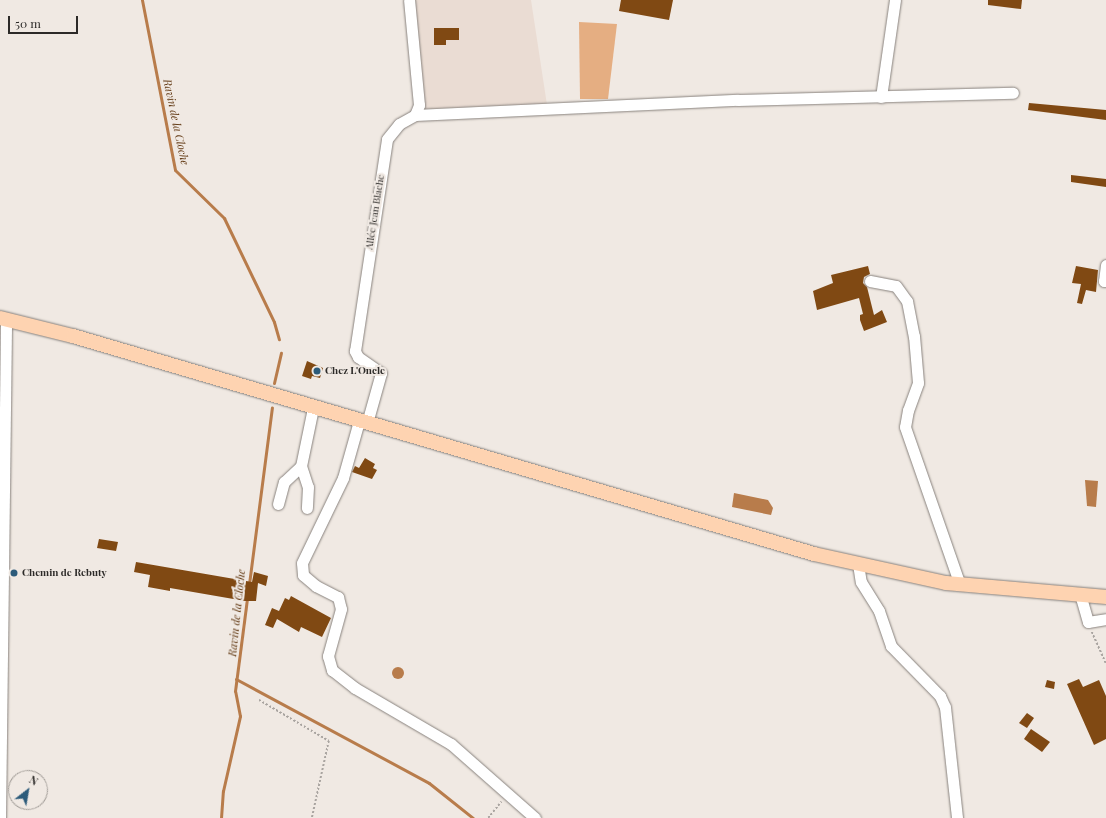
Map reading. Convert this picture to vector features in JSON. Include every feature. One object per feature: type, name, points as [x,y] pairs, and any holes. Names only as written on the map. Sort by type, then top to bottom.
[{"type":"main road","points":[[3,323],[73,336],[132,355],[814,554],[960,585],[1106,597]]},
{"type":"street","points":[[409,0],[418,105],[414,115],[738,100],[1013,92]]},
{"type":"street","points":[[880,97],[895,0]]},
{"type":"street","name":"Allée Jean Blache","points":[[363,422],[380,373],[358,357],[355,351],[372,230],[387,139],[399,124],[414,115]]},
{"type":"street","points":[[1106,265],[1106,281]]},
{"type":"street","points":[[870,281],[896,286],[907,301],[914,336],[918,383],[908,410],[905,427],[960,585]]},
{"type":"street","points":[[0,818],[3,323]]},
{"type":"street","points":[[307,508],[308,487],[301,466],[313,408]]},
{"type":"street","points":[[363,422],[343,478],[302,563],[303,575],[316,586],[338,598],[341,609],[328,656],[332,670],[355,688],[450,744],[535,818]]},
{"type":"street","points":[[278,504],[284,482],[301,466]]},
{"type":"street","points":[[858,564],[861,582],[879,611],[891,646],[940,696],[945,707],[957,818]]},
{"type":"street","points":[[1080,594],[1097,621]]},
{"type":"path","points":[[1097,621],[1106,663]]},
{"type":"path","points":[[259,700],[329,741],[312,818]]},
{"type":"path","points":[[488,818],[508,795]]},
{"type":"shaded area","points":[[414,0],[531,0],[547,105],[423,110]]},
{"type":"shaded area","points":[[579,22],[617,24],[608,99],[580,99]]},
{"type":"shaded area","points":[[1085,480],[1098,481],[1096,507],[1087,506]]},
{"type":"shaded area","points":[[734,493],[768,500],[773,508],[771,515],[732,507]]},
{"type":"shaded area","points":[[396,667],[400,667],[404,673],[400,679],[396,679],[392,675],[392,671]]},
{"type":"building","points":[[621,0],[673,0],[669,20],[619,11]]},
{"type":"building","points":[[988,0],[1022,0],[1021,9],[988,5]]},
{"type":"building","points":[[434,28],[459,28],[459,40],[446,40],[446,45],[434,45]]},
{"type":"building","points":[[1029,103],[1106,110],[1106,120],[1028,110]]},
{"type":"building","points":[[1071,175],[1106,179],[1106,187],[1071,182]]},
{"type":"building","points":[[868,266],[870,274],[864,277],[863,283],[867,287],[874,315],[882,310],[887,322],[864,331],[860,320],[860,315],[863,314],[859,298],[817,310],[813,291],[833,283],[831,275]]},
{"type":"building","points":[[1076,266],[1098,270],[1096,292],[1086,290],[1082,304],[1077,303],[1081,284],[1072,283]]},
{"type":"building","points":[[307,361],[323,368],[320,378],[312,376],[311,379],[302,376]]},
{"type":"building","points":[[365,458],[375,464],[373,468],[377,470],[372,479],[352,472],[355,466],[359,468]]},
{"type":"building","points":[[99,539],[118,542],[116,551],[97,548]]},
{"type":"building","points":[[136,562],[252,582],[254,572],[268,576],[266,586],[258,583],[256,601],[245,601],[170,588],[170,591],[148,587],[150,575],[134,572]]},
{"type":"building","points":[[291,596],[331,618],[322,637],[301,627],[299,632],[277,619],[273,628],[265,625],[272,608],[279,611],[285,598],[289,600]]},
{"type":"building","points":[[1079,679],[1083,687],[1099,680],[1106,696],[1106,739],[1094,745],[1067,684]]},
{"type":"building","points":[[1047,680],[1055,682],[1054,689],[1045,687]]},
{"type":"building","points":[[1027,713],[1034,718],[1027,728],[1019,723]]},
{"type":"building","points":[[1031,729],[1050,742],[1042,752],[1024,739]]},
{"type":"waterway","name":"Ravin de la Cloche","points":[[142,0],[175,170],[224,218],[274,322],[279,339]]},
{"type":"waterway","name":"Ravin de la Cloche","points":[[274,383],[281,353]]},
{"type":"waterway","name":"Ravin de la Cloche","points":[[249,584],[272,407]]},
{"type":"waterway","name":"Ravin de la Cloche","points":[[221,818],[223,791],[240,716],[235,691],[247,598]]},
{"type":"waterway","points":[[236,679],[429,783],[473,818]]},
{"type":"place","name":"Chez L'Oncle","points":[[317,371]]},
{"type":"place","name":"Chemin de Rebuty","points":[[14,573]]}]
